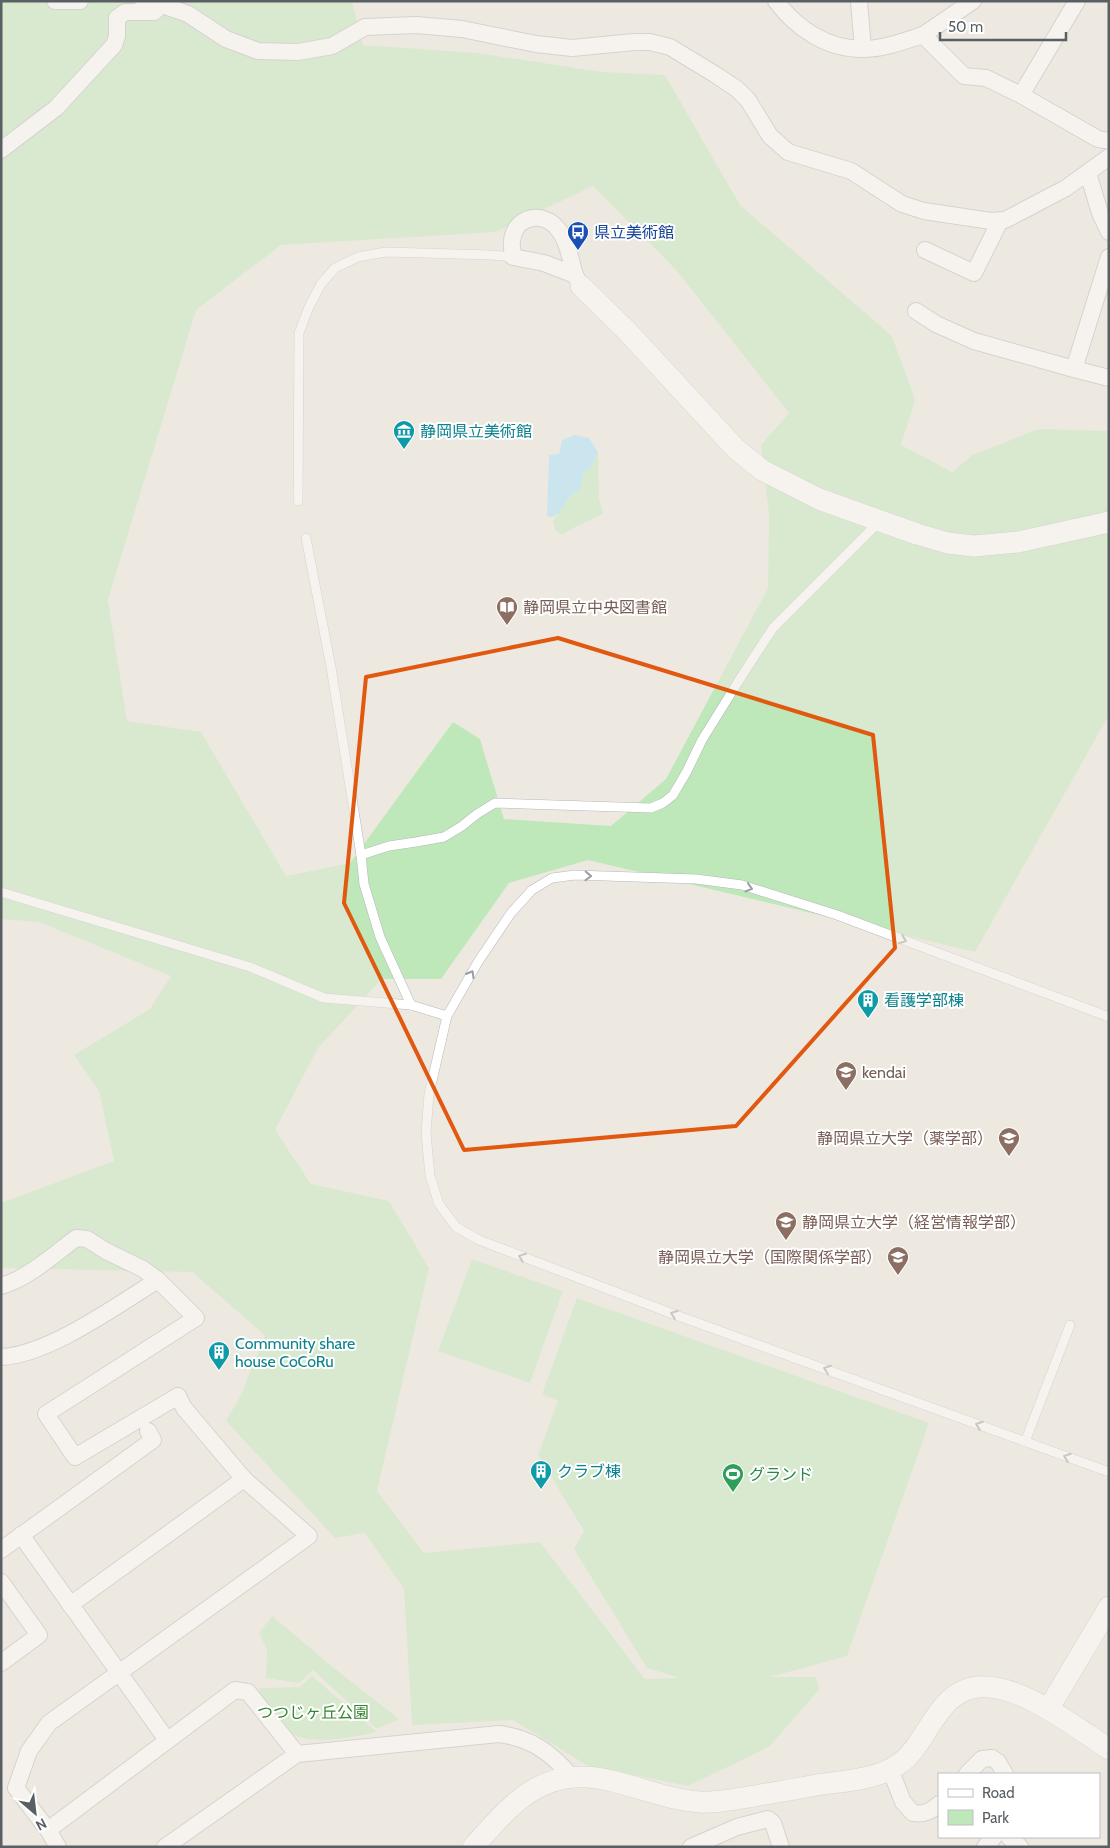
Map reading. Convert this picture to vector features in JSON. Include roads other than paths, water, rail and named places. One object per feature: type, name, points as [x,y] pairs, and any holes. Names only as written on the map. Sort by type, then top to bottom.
[{"type":"street","points":[[55,1],[80,1]]},
{"type":"street","points":[[143,1],[188,14],[226,39],[258,51],[298,52],[332,46],[365,27],[416,24],[462,29],[536,44],[572,48],[650,42],[670,47],[716,74],[737,89],[748,100],[770,136],[788,152],[851,171],[902,204],[924,211],[991,221],[1004,220],[1037,204],[1088,173],[1109,157]]},
{"type":"street","points":[[776,1],[784,13],[809,34],[834,45],[864,49],[890,45],[923,35],[973,1]]},
{"type":"street","points":[[859,1],[864,49]]},
{"type":"street","points":[[1021,95],[1077,1]]},
{"type":"street","points":[[1,150],[56,108],[114,45],[117,36],[117,18],[125,12],[154,12],[162,5]]},
{"type":"street","points":[[923,35],[964,76],[986,78],[1021,95],[1098,138],[1109,141]]},
{"type":"street","points":[[1088,173],[1100,213],[1109,232]]},
{"type":"street","points":[[578,280],[568,247],[558,228],[545,218],[530,218],[517,227],[512,241],[513,257],[544,263],[578,280],[736,449],[762,470],[819,499],[948,543],[974,546],[1018,542],[1109,522]]},
{"type":"street","points":[[925,250],[974,273],[1000,221]]},
{"type":"street","points":[[1074,369],[1106,275],[1109,257]]},
{"type":"street","points":[[916,311],[936,324],[974,341],[1109,378]]},
{"type":"street","points":[[1,1286],[9,1284],[39,1266],[76,1238],[87,1239],[106,1251],[143,1269],[158,1280],[196,1318],[46,1414],[75,1457],[178,1396],[184,1408],[244,1479],[309,1536],[49,1723],[29,1751],[16,1788],[48,1830],[58,1847]]},
{"type":"street","points":[[1,1357],[15,1356],[61,1339],[158,1280]]},
{"type":"street","points":[[1,1550],[153,1440],[148,1431]]},
{"type":"street","points":[[70,1605],[244,1479]]},
{"type":"street","points":[[21,1535],[167,1740]]},
{"type":"street","points":[[1,1582],[39,1635],[1,1663]]},
{"type":"street","points":[[1049,1708],[1109,1607]]},
{"type":"street","points":[[473,1847],[506,1810],[521,1798],[536,1788],[571,1776],[601,1778],[654,1793],[702,1802],[755,1796],[851,1779],[890,1769],[901,1763],[915,1748],[945,1704],[968,1689],[979,1687],[997,1688],[1049,1708],[1108,1748]]},
{"type":"street","points":[[48,1830],[235,1690],[248,1692],[297,1754]]},
{"type":"street","points":[[164,1847],[297,1754],[499,1734],[516,1736],[530,1741],[554,1758],[571,1776]]},
{"type":"street","points":[[968,1773],[982,1759],[992,1758],[998,1762],[1004,1773]]},
{"type":"street","points":[[890,1769],[903,1802],[913,1814],[928,1812],[938,1805]]},
{"type":"street","points":[[691,1847],[737,1827],[768,1819],[773,1823],[781,1847]]},
{"type":"street","points":[[1010,1838],[1020,1847]]},
{"type":"lane","points":[[298,501],[299,333],[309,307],[321,284],[335,268],[358,257],[386,252],[513,257]]},
{"type":"lane","points":[[361,854],[389,846],[444,837],[495,803],[652,808],[663,803],[673,794],[688,772],[702,740],[742,674],[773,628],[880,521]]},
{"type":"lane","points":[[306,538],[332,666],[364,884],[380,937],[410,1005]]},
{"type":"lane","points":[[1109,1017],[837,915],[742,885],[696,879],[575,875],[552,878],[532,890],[517,908],[478,962],[447,1016],[429,1094],[426,1133],[430,1176],[439,1204],[456,1226],[486,1243],[674,1314],[1109,1472]]},
{"type":"lane","points":[[1,892],[250,967],[324,998],[410,1005],[447,1016]]},
{"type":"lane","points":[[1025,1442],[1070,1325]]},
{"type":"water","points":[[575,435],[589,438],[598,452],[592,465],[583,474],[581,488],[569,498],[559,513],[553,517],[547,516],[549,455],[559,454],[562,440]]},
{"type":"place","name":"県立美術館","points":[[578,251]]},
{"type":"place","name":"静岡県立美術館","points":[[404,450]]},
{"type":"place","name":"静岡県立中央図書館","points":[[507,626]]},
{"type":"place","name":"看護学部棟","points":[[868,1019]]},
{"type":"place","name":"kendai","points":[[846,1091]]},
{"type":"place","name":"静岡県立大学（薬学部）","points":[[1009,1157]]},
{"type":"place","name":"静岡県立大学（経営情報学部）","points":[[786,1241]]},
{"type":"place","name":"静岡県立大学（国際関係学部）","points":[[898,1276]]},
{"type":"place","name":"Community share house CoCoRu","points":[[219,1371]]},
{"type":"place","name":"クラブ棟","points":[[541,1490]]},
{"type":"place","name":"グランド","points":[[733,1493]]},
{"type":"park label","name":"つつじヶ丘公園","points":[[313,1712]]}]
